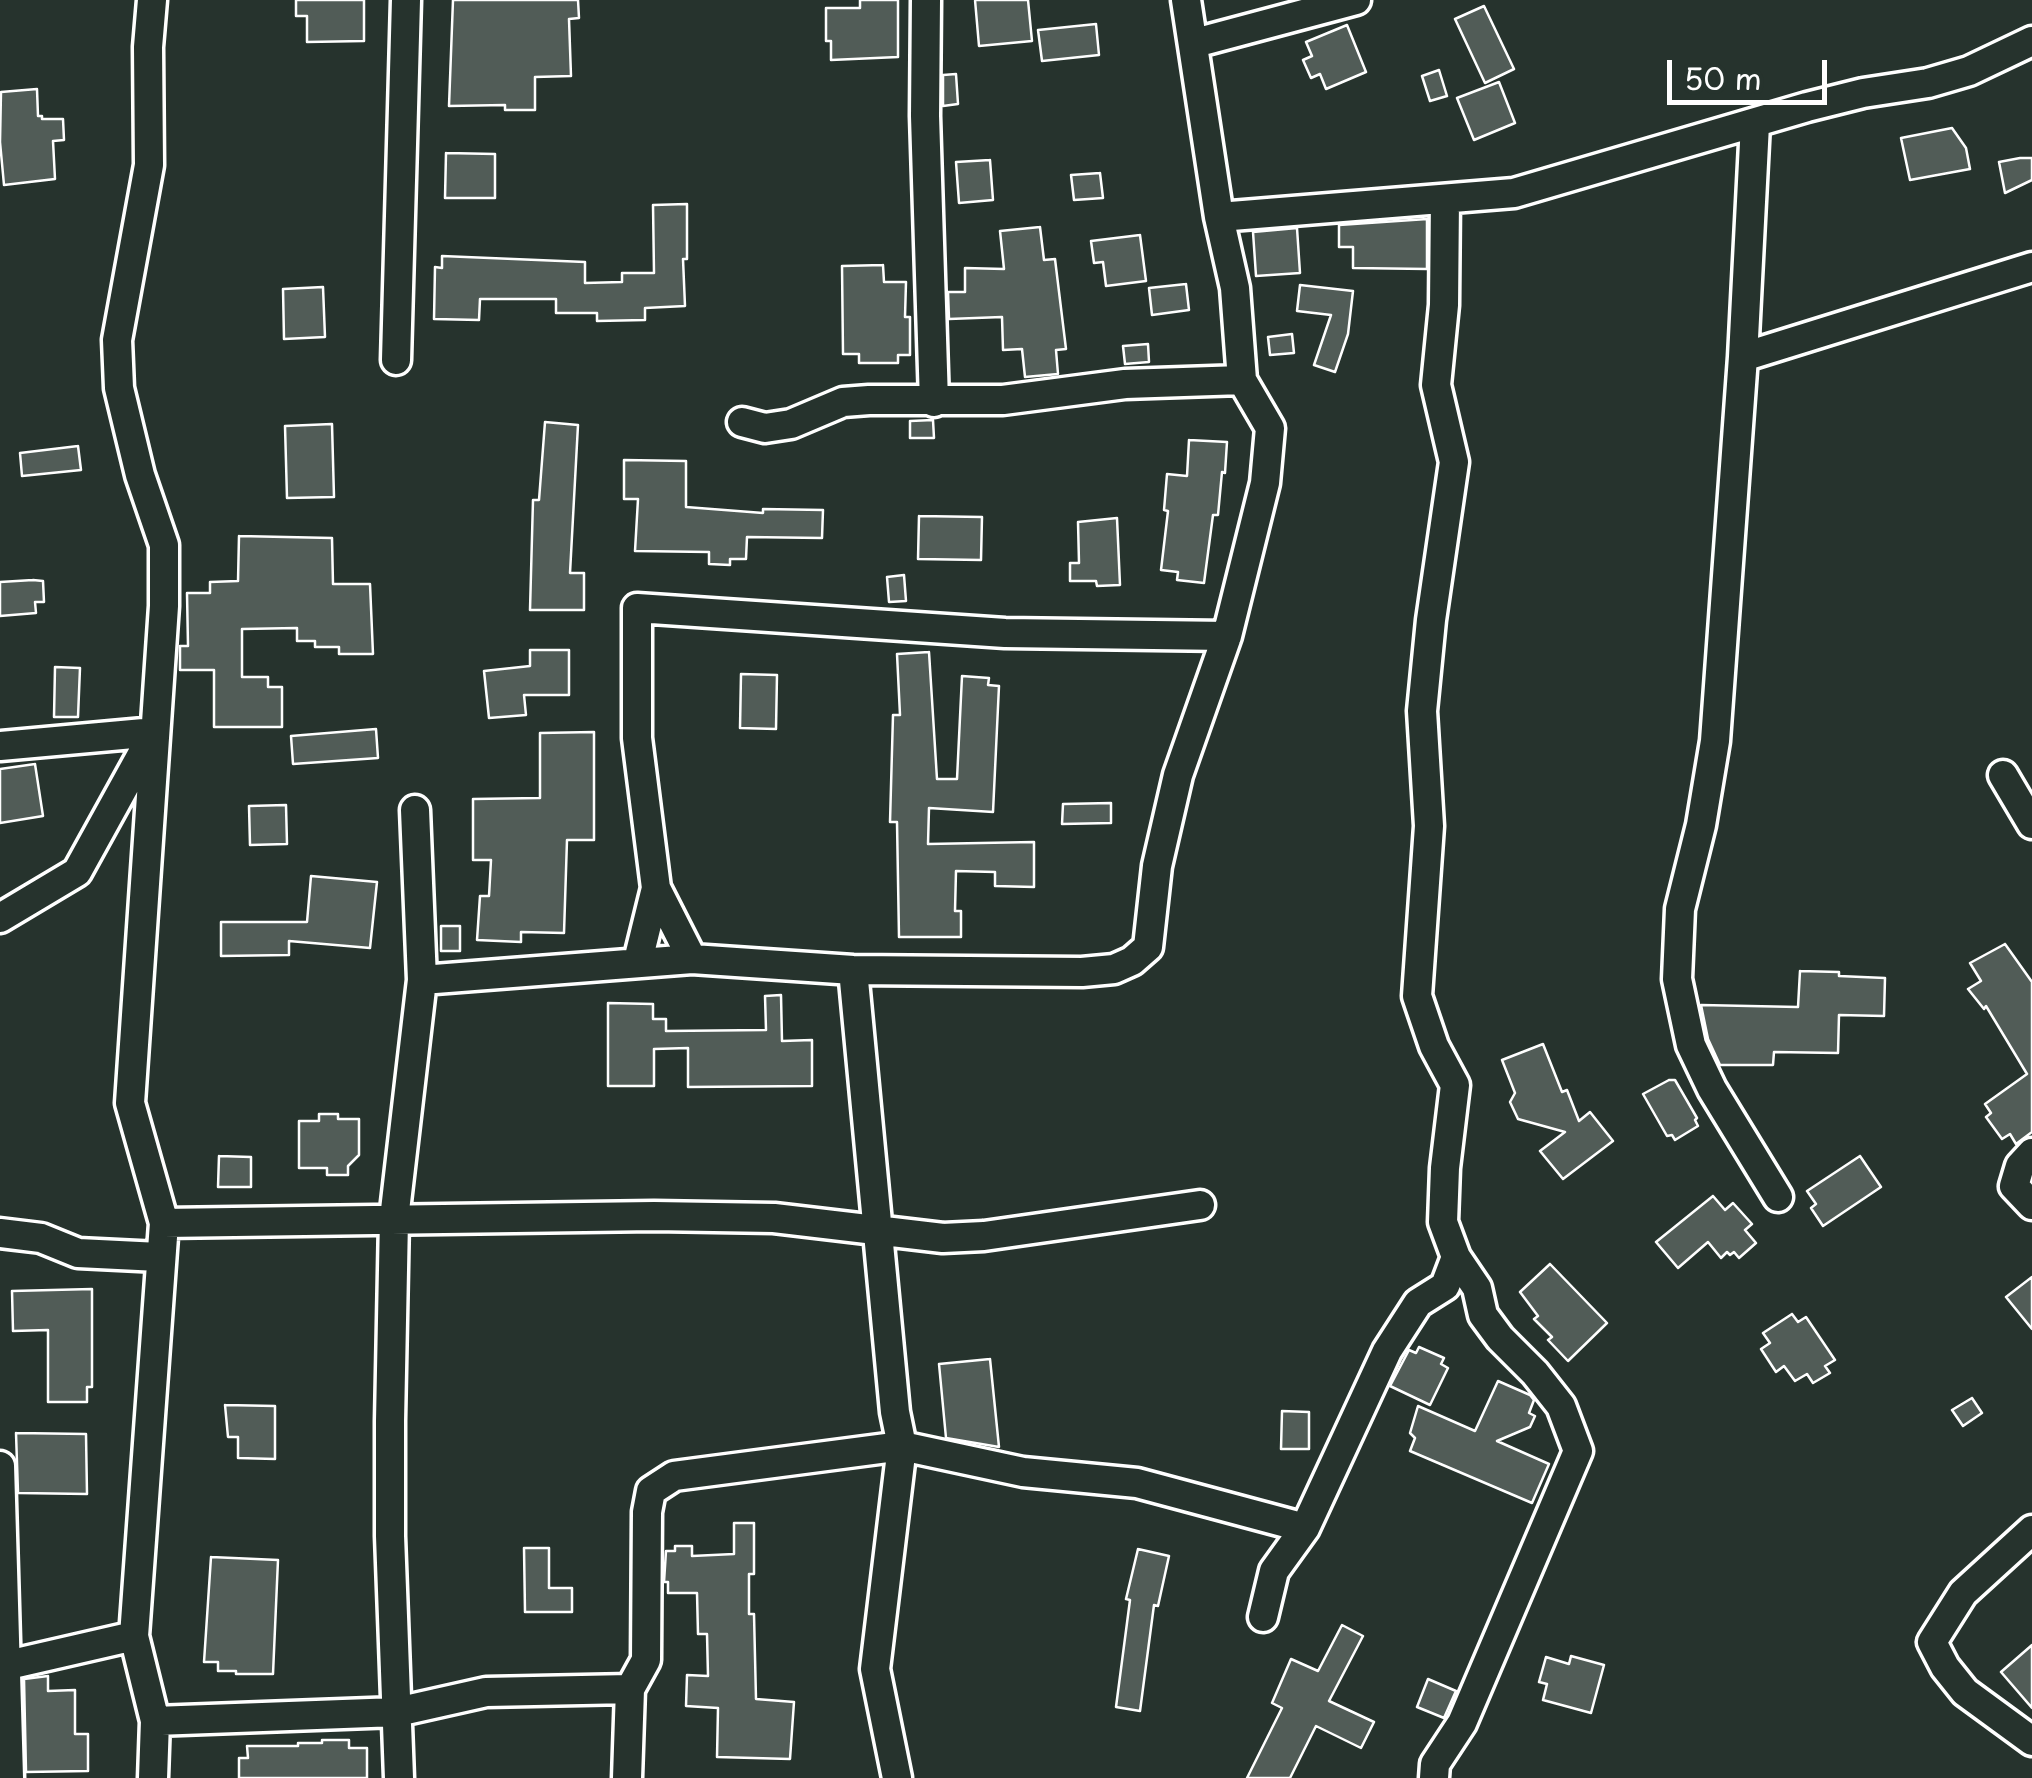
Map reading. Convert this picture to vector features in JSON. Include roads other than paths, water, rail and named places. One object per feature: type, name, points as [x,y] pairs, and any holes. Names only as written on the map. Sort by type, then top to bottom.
[{"type":"street","points":[[152,0],[148,47],[149,165],[117,340],[120,388],[140,475],[164,546],[164,606],[130,1103],[164,1222],[134,1636],[154,1721],[153,1778]]},
{"type":"street","points":[[396,360],[406,0]]},
{"type":"street","points":[[926,0],[925,116],[934,402]]},
{"type":"street","points":[[422,980],[692,958],[853,970],[1082,972],[1114,969],[1132,961],[1148,946],[1157,866],[1178,775],[1227,636],[1264,483],[1270,428],[1242,380],[1235,288],[1218,217],[1186,0]]},
{"type":"street","points":[[1194,43],[1340,2]]},
{"type":"street","points":[[1218,217],[1514,193],[1863,93],[1928,83],[1969,71],[2032,41]]},
{"type":"street","points":[[1755,124],[1716,742],[1680,910],[1677,979],[1691,1045],[1712,1089],[1778,1197]]},
{"type":"street","points":[[1434,1778],[1435,1764],[1462,1723],[1578,1451],[1561,1406],[1484,1315],[1477,1288],[1456,1257],[1443,1222],[1455,1084],[1434,1046],[1417,996],[1429,826],[1422,711],[1454,462],[1436,385],[1444,305],[1445,199]]},
{"type":"street","points":[[1743,357],[2032,267]]},
{"type":"street","points":[[742,422],[765,428],[791,424],[843,402],[1003,400],[1125,384],[1242,380]]},
{"type":"street","points":[[692,958],[656,888],[637,738],[637,608],[1005,633],[1227,636]]},
{"type":"street","points":[[0,746],[154,732]]},
{"type":"street","points":[[0,918],[77,872],[154,732]]},
{"type":"street","points":[[2002,774],[2032,824]]},
{"type":"street","points":[[399,1778],[390,1517],[394,1219],[422,980],[416,810]]},
{"type":"street","points":[[638,961],[656,888]]},
{"type":"street","points":[[853,970],[895,1412],[902,1446],[875,1669],[897,1778]]},
{"type":"street","points":[[2032,1153],[2020,1166],[2014,1186],[2032,1204]]},
{"type":"street","points":[[164,1222],[774,1218],[944,1238],[984,1236],[1200,1205]]},
{"type":"street","points":[[0,1234],[41,1238],[78,1253],[160,1257]]},
{"type":"street","points":[[1263,1617],[1274,1571],[1305,1528],[1387,1351],[1418,1303],[1445,1286],[1456,1257]]},
{"type":"street","points":[[627,1778],[630,1689],[646,1660],[647,1512],[651,1490],[674,1476],[902,1446],[1023,1472],[1137,1484],[1305,1528]]},
{"type":"street","points":[[0,1466],[9,1778]]},
{"type":"street","points":[[2032,1530],[1963,1592],[1932,1642],[1945,1668],[1966,1692],[2032,1741]]},
{"type":"street","points":[[8,1664],[134,1636]]},
{"type":"street","points":[[154,1721],[397,1712],[486,1692],[630,1689]]}]
